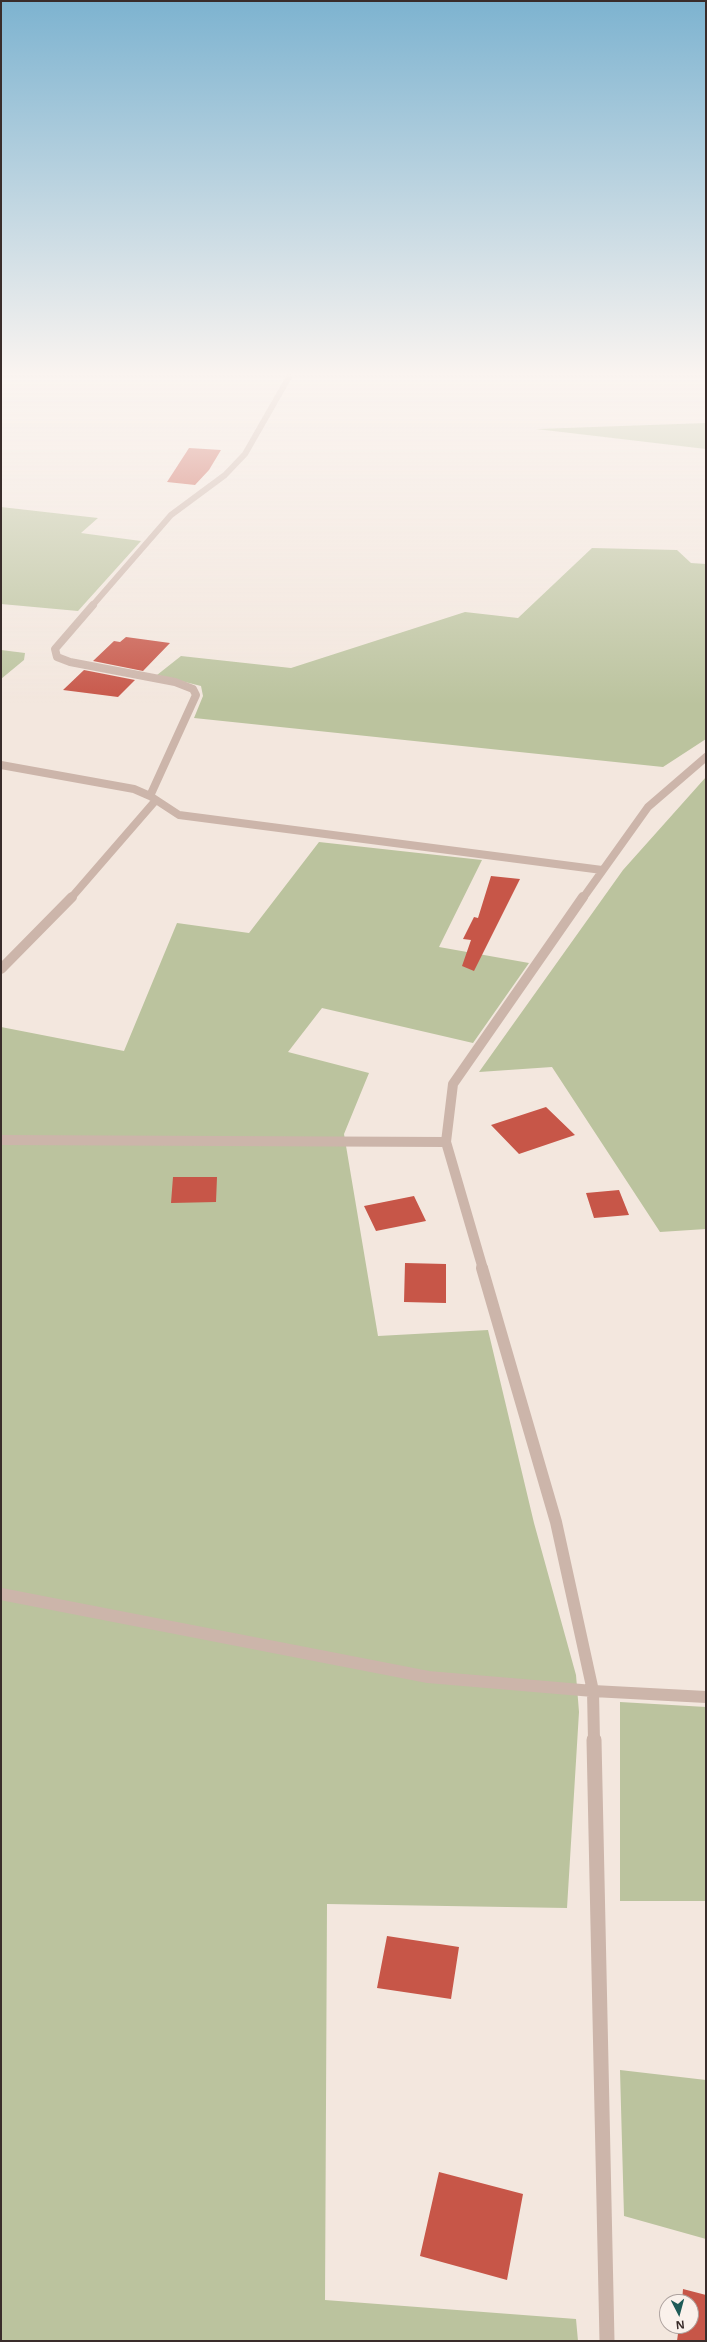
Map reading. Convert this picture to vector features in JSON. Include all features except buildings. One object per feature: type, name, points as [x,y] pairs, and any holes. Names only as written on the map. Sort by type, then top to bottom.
[{"type":"street","points":[[1,969],[59,912],[153,798],[196,695],[193,689],[175,682],[70,662],[56,657],[55,649],[171,516],[210,486]]},
{"type":"street","points":[[607,2341],[593,1691],[556,1522],[446,1142],[453,1084],[602,870],[648,807],[706,757]]},
{"type":"street","points":[[1,765],[134,789],[153,798],[179,815],[602,870]]},
{"type":"street","points":[[1,1140],[446,1142]]},
{"type":"street","points":[[1,1594],[428,1677],[593,1691],[706,1697]]},
{"type":"green space","points":[[1,507],[98,518],[81,533],[141,541],[78,611],[1,604]]},
{"type":"green space","points":[[592,548],[677,550],[691,563],[706,564],[706,739],[663,767],[194,718],[203,696],[201,686],[157,675],[181,656],[291,668],[465,612],[518,618]]},
{"type":"green space","points":[[1,650],[25,653],[24,660],[1,679]]},
{"type":"green space","points":[[706,777],[706,1229],[660,1232],[552,1067],[479,1072],[623,870]]},
{"type":"green space","points":[[319,842],[482,860],[439,947],[529,963],[473,1043],[322,1008],[288,1052],[369,1073],[344,1134],[378,1336],[488,1330],[534,1523],[576,1675],[579,1712],[567,1908],[327,1904],[325,2300],[576,2319],[578,2341],[1,2341],[1,1027],[124,1051],[177,923],[249,933]]},
{"type":"green space","points":[[620,1702],[706,1707],[706,1901],[620,1901]]},
{"type":"green space","points":[[620,2070],[706,2080],[706,2239],[624,2216]]}]
